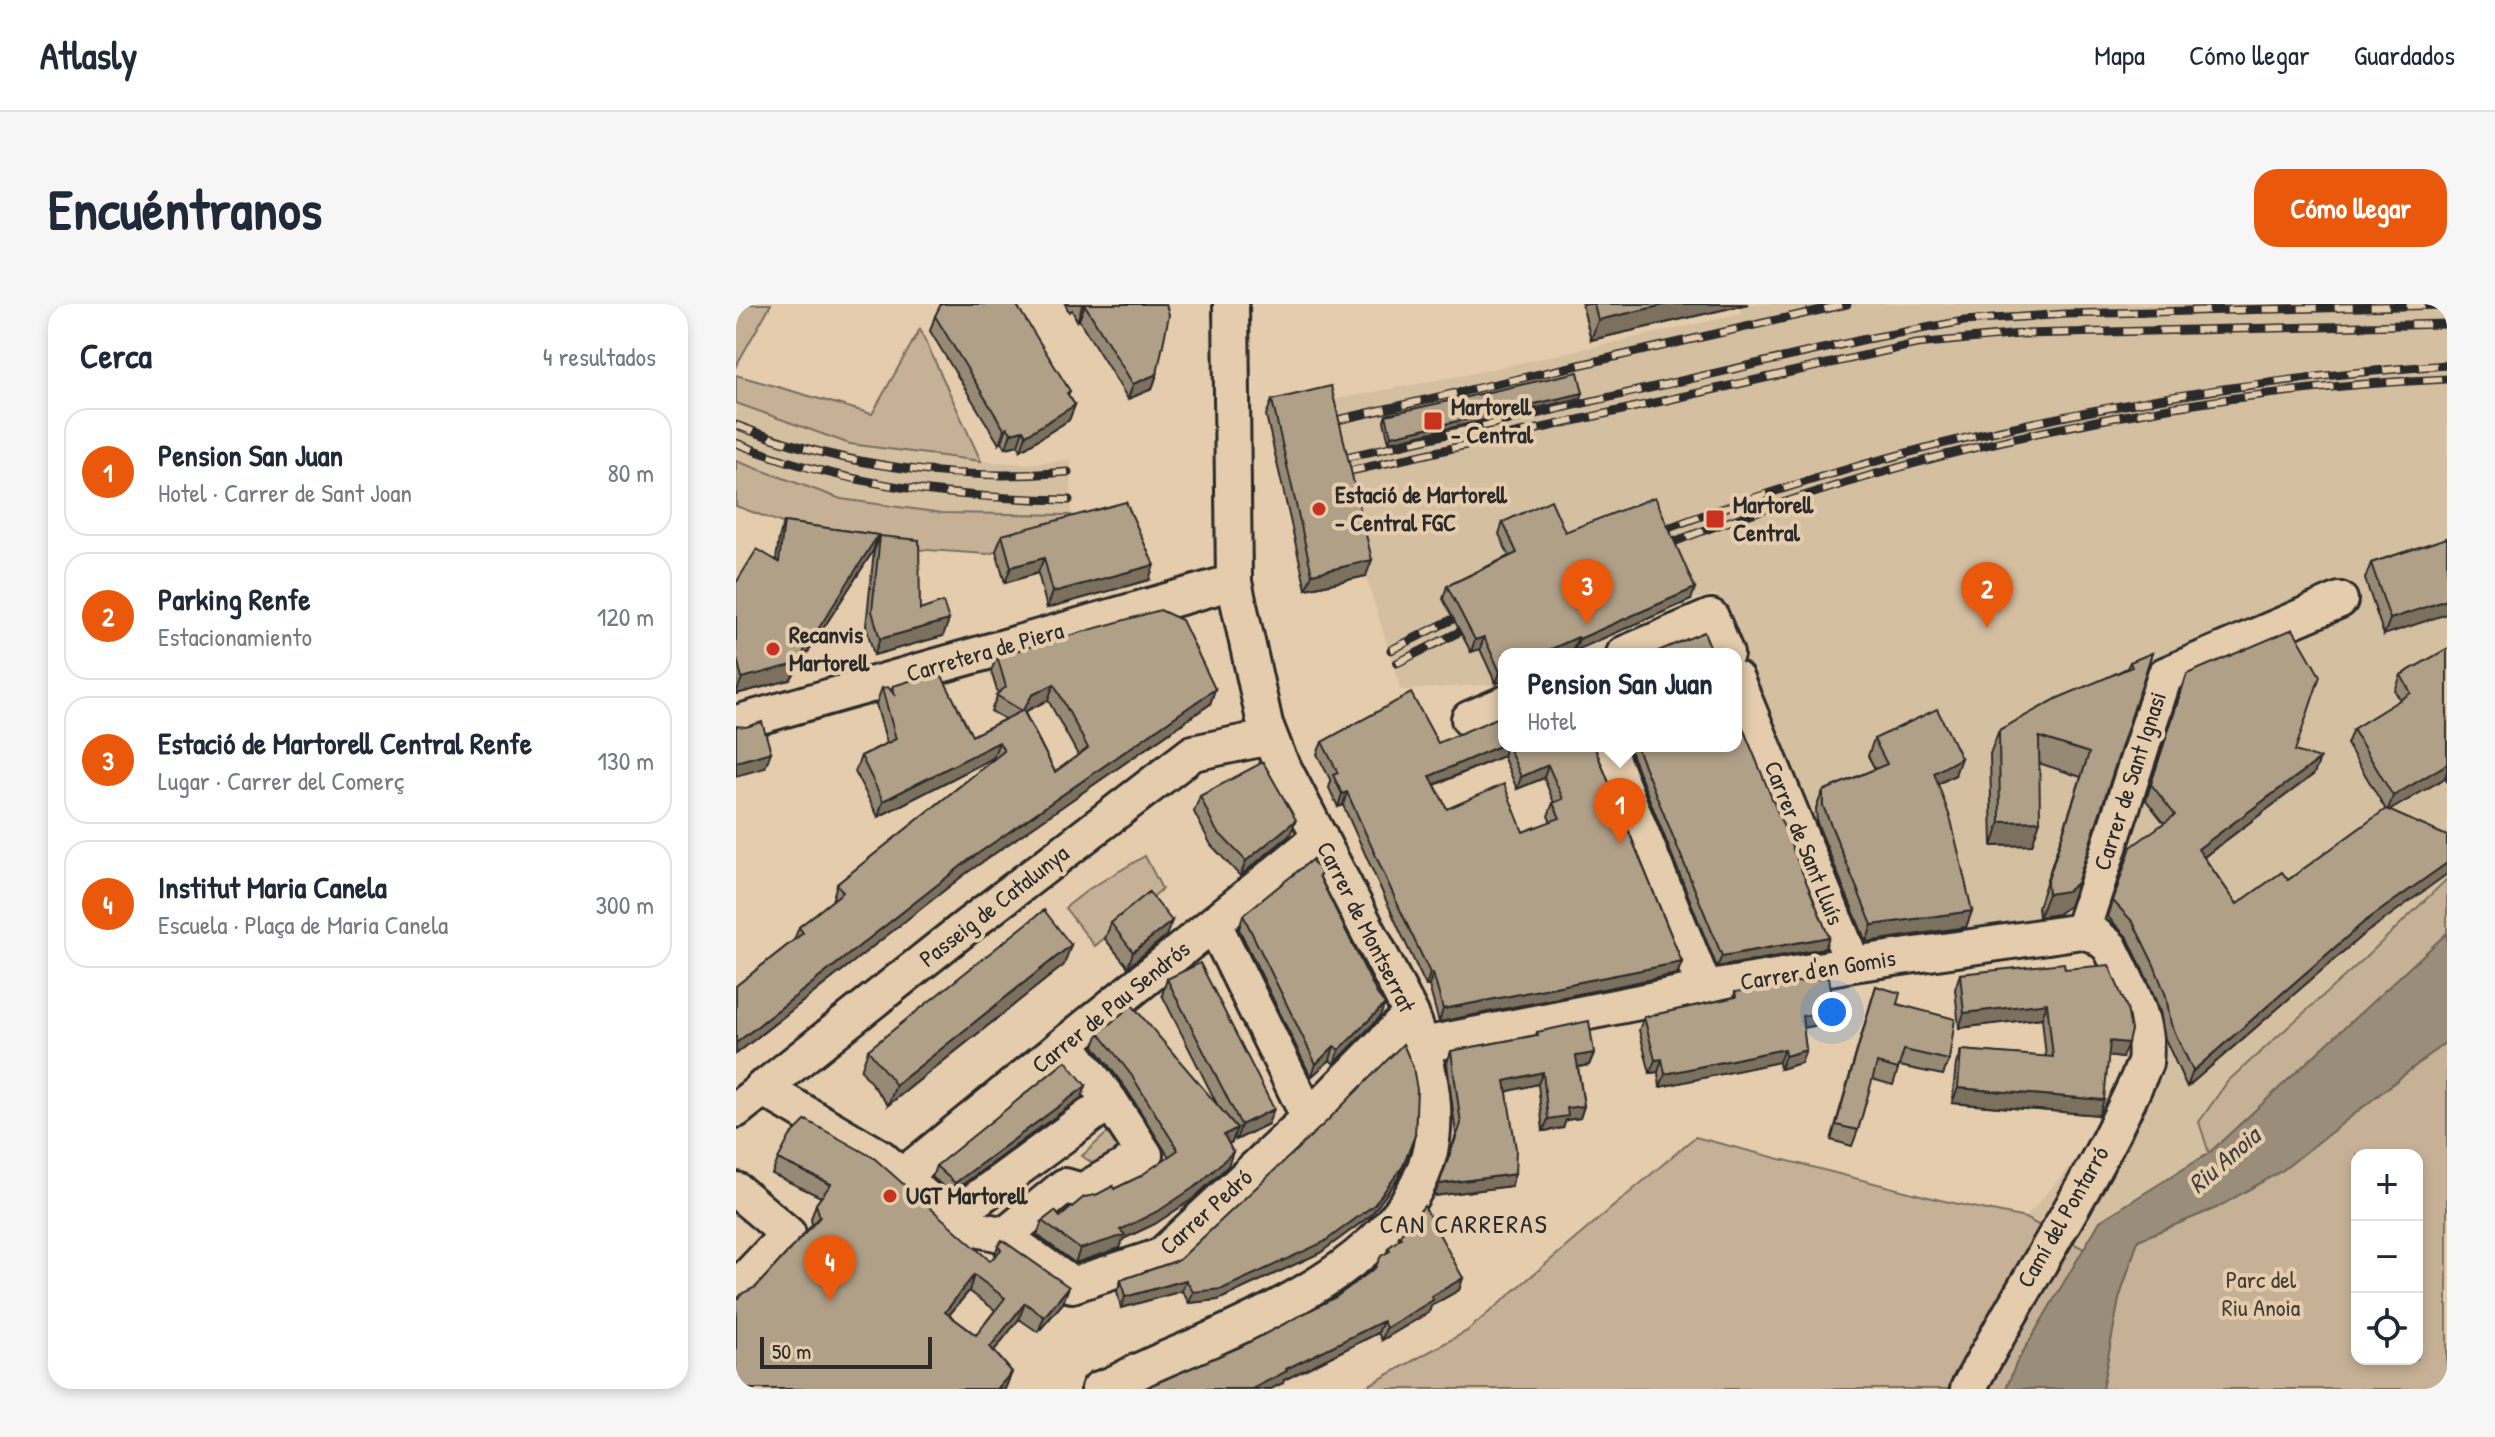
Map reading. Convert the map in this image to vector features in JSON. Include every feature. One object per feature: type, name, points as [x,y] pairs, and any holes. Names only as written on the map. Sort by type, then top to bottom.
[{"type":"street","name":"Carrer de Montserrat","points":[[1104,1388],[1287,1304],[1323,1282],[1358,1254],[1406,1204],[1421,1177],[1429,1152],[1433,1113],[1417,1029],[1270,737],[1234,582],[1231,304]]},
{"type":"street","name":"Carretera de Piera","points":[[736,723],[1234,582]]},
{"type":"street","name":"Carrer de Sant Ignasi","points":[[2082,931],[2165,675],[2340,600]]},
{"type":"street","points":[[1638,648],[1711,617],[1724,648]]},
{"type":"street","name":"Carrer de Sant Lluís","points":[[1742,694],[1853,964]]},
{"type":"street","points":[[1469,719],[1498,707]]},
{"type":"street","name":"Passeig de Catalunya","points":[[736,1110],[1193,753],[1270,737]]},
{"type":"street","points":[[1608,752],[1705,989]]},
{"type":"street","name":"Carrer de Pau Sendrós","points":[[902,1176],[1320,837]]},
{"type":"street","points":[[1214,924],[1309,1118]]},
{"type":"street","name":"Carrer d'en Gomis","points":[[1417,1029],[1705,989],[2082,931]]},
{"type":"street","name":"Camí del Pontarró","points":[[1968,1389],[2006,1318],[2079,1196],[2145,1063],[2147,1041],[2143,1020],[2110,947],[2097,936],[2082,931]]},
{"type":"street","name":"Carrer Pedró","points":[[762,1088],[880,1157],[951,1218],[966,1227],[1004,1236],[1072,1285],[1161,1256],[1309,1118],[1417,1029]]},
{"type":"street","points":[[1004,1236],[1065,1186],[1082,1191],[1145,1155],[1110,1101],[1066,1043]]},
{"type":"street","points":[[951,1218],[1110,1101]]},
{"type":"street","points":[[736,1190],[788,1234],[736,1289]]},
{"type":"shaded area","points":[[1739,304],[2447,304],[2447,879],[2199,1122],[2209,1153],[2101,1221],[2084,1249],[2025,1218],[2116,1115],[2141,1047],[2097,949],[1869,967],[1742,657],[1742,648],[1738,648],[1716,594],[1656,613],[1580,648],[1498,648],[1496,684],[1401,690],[1366,576],[1326,401],[1465,375],[1742,314]]},
{"type":"shaded area","points":[[736,403],[851,444],[981,461],[1025,464],[1071,460],[1071,515],[942,513],[841,499],[736,461]]},
{"type":"green space","points":[[736,304],[771,304],[736,366]]},
{"type":"green space","points":[[920,329],[981,461],[850,444],[736,403],[736,375],[872,414]]},
{"type":"green space","points":[[736,461],[841,499],[942,513],[1071,515],[1069,532],[987,554],[839,544],[736,506]]},
{"type":"green space","points":[[1145,856],[1162,889],[1095,946],[1065,908],[1089,889]]},
{"type":"green space","points":[[2447,879],[2447,933],[2209,1153],[2199,1122],[2228,1081],[2365,958]]},
{"type":"green space","name":"Parc del Riu Anoia","points":[[2447,1041],[2447,1389],[2102,1389],[2119,1299],[2138,1240],[2216,1208],[2283,1170]]},
{"type":"green space","points":[[1107,1133],[1132,1156],[1105,1172],[1082,1156]]},
{"type":"green space","points":[[1695,1137],[1940,1200],[2025,1218],[2084,1249],[2016,1364],[2006,1389],[1362,1389],[1467,1331]]},
{"type":"water","name":"Riu Anoia","points":[[2447,933],[2447,1041],[2283,1170],[2216,1208],[2138,1240],[2119,1299],[2102,1389],[2006,1389],[2016,1364],[2100,1221],[2209,1153]]},
{"type":"building","points":[[941,304],[1016,304],[1070,391],[1067,393],[1075,405],[1026,435],[1023,430],[1011,433],[1007,427],[1004,429],[935,316]]},
{"type":"building","points":[[1081,304],[1166,304],[1169,315],[1157,374],[1133,384],[1085,305]]},
{"type":"building","points":[[1594,304],[1668,304],[1598,320]]},
{"type":"building","points":[[1578,372],[1583,393],[1391,436],[1386,415]]},
{"type":"building","name":"Estació de Martorell - Central FGC","points":[[1331,386],[1372,560],[1312,574],[1272,400]]},
{"type":"building","points":[[1655,497],[1695,588],[1553,648],[1498,648],[1498,668],[1484,637],[1475,640],[1447,586],[1517,553],[1503,522],[1551,500],[1565,532]]},
{"type":"building","points":[[1126,502],[1154,565],[1053,592],[1044,558],[1011,567],[1002,535]]},
{"type":"building","points":[[784,522],[878,535],[796,664],[742,678],[736,655],[736,583],[757,549],[779,562]]},
{"type":"building","points":[[880,536],[919,540],[920,610],[943,602],[949,620],[880,639],[872,611]]},
{"type":"building","points":[[2447,538],[2447,600],[2390,619],[2371,563]]},
{"type":"building","points":[[1160,610],[1182,620],[1215,689],[970,859],[736,1043],[736,986],[803,933],[799,927],[843,892],[837,884],[1004,751],[999,742],[883,801],[861,756],[896,739],[882,688],[888,687],[895,696],[893,686],[940,672],[972,736],[1022,711],[996,695],[1006,687],[997,656]],"holes":[[[1054,684],[1088,748],[1055,772],[1023,710],[1032,695]]]},
{"type":"building","points":[[2293,629],[2320,676],[2295,751],[2320,759],[2198,849],[2237,904],[2282,872],[2288,880],[2386,809],[2447,836],[2447,863],[2364,922],[2193,1071],[2171,1024],[2166,996],[2154,965],[2133,922],[2113,901],[2131,847],[2175,815],[2151,784],[2187,674]]},
{"type":"building","points":[[1704,632],[1711,648],[1665,648]]},
{"type":"building","points":[[2447,649],[2447,764],[2393,796],[2353,729],[2411,693],[2401,675]]},
{"type":"building","points":[[2152,653],[2077,883],[2067,891],[2048,894],[2047,883],[2089,753],[2039,737],[2040,821],[2000,822],[1999,730],[2058,698],[2132,667],[2130,662]]},
{"type":"building","points":[[1411,693],[1438,743],[1498,718],[1498,747],[1430,776],[1447,809],[1504,784],[1523,832],[1560,818],[1553,803],[1563,799],[1548,765],[1521,777],[1511,752],[1596,752],[1682,962],[1443,1009],[1433,973],[1430,973],[1347,792],[1342,794],[1333,775],[1338,773],[1322,742]]},
{"type":"building","points":[[1937,709],[1961,758],[1934,773],[1951,820],[1972,911],[1872,925],[1823,806],[1823,791],[1887,764],[1874,739]]},
{"type":"building","points":[[762,722],[771,752],[736,762],[736,726],[746,727]]},
{"type":"building","points":[[1742,726],[1829,937],[1722,956],[1638,752],[1742,752]]},
{"type":"building","points":[[1263,762],[1296,820],[1246,861],[1216,830],[1200,796]]},
{"type":"building","points":[[1314,858],[1313,862],[1322,873],[1319,876],[1377,994],[1385,1004],[1339,1050],[1334,1046],[1316,1064],[1243,915]]},
{"type":"building","points":[[1149,892],[1172,921],[1133,952],[1111,923]]},
{"type":"building","points":[[1044,910],[1071,945],[896,1085],[868,1050]]},
{"type":"building","points":[[1200,963],[1274,1109],[1241,1125],[1167,979]]},
{"type":"building","points":[[2064,963],[2065,969],[2109,965],[2127,1008],[2131,1030],[2128,1043],[2110,1041],[2104,1100],[1958,1088],[1961,1050],[2053,1057],[2047,1003],[1964,1013],[1960,974]]},
{"type":"building","points":[[1829,977],[1834,1010],[1802,1016],[1806,1050],[1785,1056],[1784,1049],[1665,1074],[1662,1059],[1655,1060],[1644,1017],[1736,997],[1735,992]]},
{"type":"building","points":[[1876,986],[1900,993],[1897,1004],[1955,1019],[1949,1060],[1904,1050],[1898,1069],[1877,1063],[1858,1130],[1836,1125]]},
{"type":"building","points":[[1132,1005],[1237,1128],[1224,1135],[1233,1152],[1199,1184],[1160,1210],[1120,1230],[1125,1235],[1080,1249],[1042,1221],[1055,1211],[1060,1217],[1084,1197],[1113,1186],[1114,1189],[1139,1177],[1178,1150],[1132,1076],[1099,1033]]},
{"type":"building","points":[[1589,1021],[1594,1053],[1576,1056],[1584,1106],[1567,1108],[1568,1116],[1548,1119],[1543,1072],[1505,1081],[1516,1149],[1515,1174],[1439,1184],[1461,1124],[1451,1051],[1538,1035],[1537,1032]]},
{"type":"building","points":[[1403,1044],[1413,1067],[1417,1090],[1415,1135],[1403,1166],[1374,1205],[1324,1242],[1222,1289],[1193,1292],[1186,1280],[1125,1297],[1121,1280],[1179,1260],[1327,1121]]},
{"type":"building","points":[[1066,1061],[1086,1086],[955,1183],[936,1166]]},
{"type":"building","points":[[806,1120],[874,1158],[990,1261],[1001,1250],[998,1246],[1002,1240],[1069,1287],[1044,1317],[1025,1303],[990,1347],[1012,1372],[997,1389],[736,1389],[736,1300],[756,1287],[820,1217],[816,1204],[831,1184],[778,1159],[790,1136]],"holes":[[[974,1275],[1005,1298],[976,1335],[945,1312]]]},
{"type":"building","points":[[1424,1206],[1463,1278],[1432,1296],[1433,1300],[1386,1328],[1383,1321],[1252,1389],[1147,1389],[1240,1347],[1336,1297],[1375,1268],[1381,1256],[1390,1251],[1388,1248],[1401,1238],[1399,1236]]},
{"type":"railway","points":[[1333,421],[1847,304]]},
{"type":"railway","points":[[1342,458],[1866,339],[1964,321],[2065,314],[2447,305]]},
{"type":"railway","points":[[1346,472],[1916,344],[2020,334],[2447,324]]},
{"type":"railway","points":[[1648,536],[1821,477],[1898,455],[2053,419],[2288,380],[2447,365]]},
{"type":"railway","points":[[1653,550],[1845,483],[2043,432],[2143,412],[2244,397],[2447,379]]},
{"type":"railway","points":[[736,425],[816,451],[899,468],[984,475],[1068,472]]},
{"type":"railway","points":[[736,443],[817,470],[900,487],[984,496],[1069,500]]},
{"type":"railway","points":[[1391,650],[1475,608]]},
{"type":"railway","points":[[1397,663],[1479,622]]},
{"type":"place","name":"Martorell - Central","points":[[1433,421]]},
{"type":"place","name":"Estació de Martorell - Central FGC","points":[[1319,509]]},
{"type":"place","name":"Martorell Central","points":[[1715,519]]},
{"type":"place","name":"Estació de Martorell Central Renfe","points":[[1587,625]]},
{"type":"place","name":"Parking Renfe","points":[[1987,628]]},
{"type":"place","name":"Recanvis Martorell","points":[[773,649]]},
{"type":"place","name":"Pension San Juan","points":[[1620,844]]},
{"type":"place","name":"UGT Martorell","points":[[890,1196]]},
{"type":"place","name":"Institut Maria Canela","points":[[830,1301]]},
{"type":"district","name":"CAN CARRERAS","points":[[1464,1224]]}]
